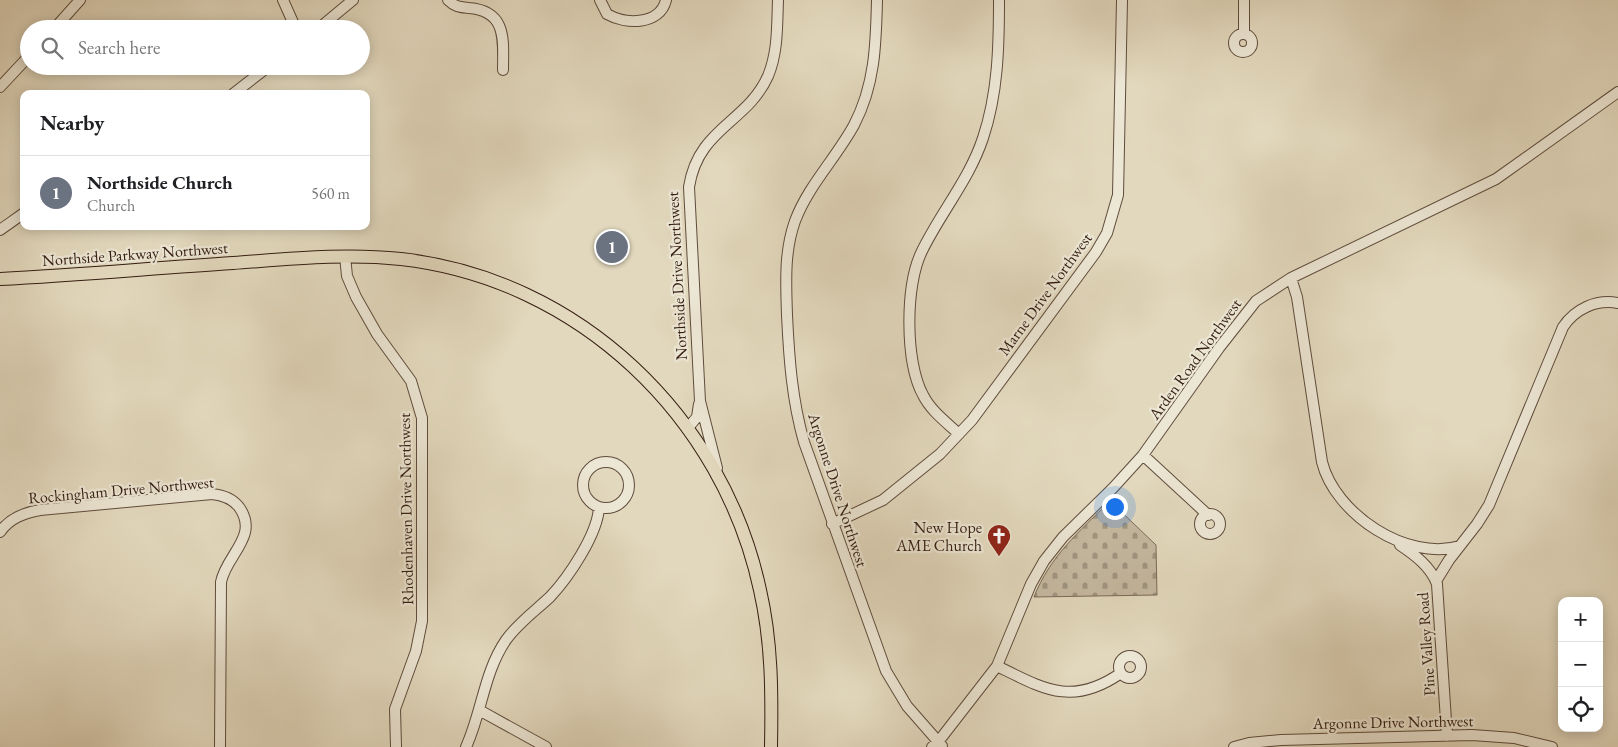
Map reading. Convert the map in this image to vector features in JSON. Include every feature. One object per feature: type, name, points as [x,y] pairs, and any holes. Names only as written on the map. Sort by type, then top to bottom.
[{"type":"main road","name":"Northside Parkway Northwest","points":[[0,280],[345,260],[402,259],[431,264],[510,288],[554,309],[588,329],[627,359],[689,431]]},
{"type":"main road","name":"Northside Parkway Northwest","points":[[0,286],[345,260]]},
{"type":"main road","name":"Northside Drive Northwest","points":[[689,431],[718,474],[743,531],[760,588],[770,657],[771,747]]},
{"type":"street","points":[[62,20],[80,0]]},
{"type":"street","points":[[283,0],[292,20]]},
{"type":"street","points":[[329,20],[352,0]]},
{"type":"street","points":[[448,0],[457,7],[485,12],[498,22],[504,38],[504,70]]},
{"type":"street","points":[[600,0],[607,14],[628,21],[638,21],[659,15],[663,10],[666,0]]},
{"type":"street","name":"Northside Drive Northwest","points":[[718,474],[700,401],[688,198],[690,177],[702,150],[757,94],[768,76],[777,40],[778,0]]},
{"type":"street","name":"Argonne Drive Northwest","points":[[877,0],[875,62],[864,103],[854,125],[800,209],[790,235],[786,262],[789,359],[795,409],[804,442],[886,671],[907,706],[938,745]]},
{"type":"street","points":[[959,434],[932,408],[917,382],[912,358],[910,297],[921,254],[970,170],[983,138],[997,80],[999,0]]},
{"type":"street","name":"Marne Drive Northwest","points":[[832,524],[883,500],[940,454],[972,420],[1096,252],[1110,226],[1118,195],[1120,177],[1122,0]]},
{"type":"street","points":[[1244,0],[1244,34]]},
{"type":"street","points":[[0,87],[20,66]]},
{"type":"street","points":[[238,90],[257,75]]},
{"type":"street","name":"Arden Road Northwest","points":[[938,745],[997,666],[1031,584],[1044,561],[1063,537],[1113,488],[1142,455],[1247,311],[1267,292],[1291,278],[1496,179],[1530,157],[1618,92]]},
{"type":"street","points":[[0,229],[20,216]]},
{"type":"street","name":"Rhodenhaven Drive Northwest","points":[[345,260],[353,290],[377,334],[411,381],[422,418],[422,621],[416,651],[395,709],[396,747]]},
{"type":"street","points":[[1291,278],[1297,297],[1324,474],[1353,511],[1417,557],[1436,581],[1489,505],[1562,327],[1572,316],[1589,305],[1600,302],[1618,303]]},
{"type":"street","name":"Northside Drive Northwest","points":[[689,431],[697,417],[700,401]]},
{"type":"street","points":[[689,431],[700,427],[703,417]]},
{"type":"street","points":[[1142,455],[1208,514]]},
{"type":"street","points":[[613,463],[622,468],[627,475],[628,492],[618,505],[609,508],[599,507],[591,503],[586,496],[583,487],[584,478],[589,469],[596,464],[613,463]]},
{"type":"street","name":"Rockingham Drive Northwest","points":[[0,532],[10,521],[20,515],[40,510],[212,494],[229,499],[237,504],[245,518],[246,531],[240,548],[227,563],[221,582],[220,747]]},
{"type":"street","points":[[466,747],[491,669],[498,654],[514,630],[550,597],[571,570],[590,536],[599,507]]},
{"type":"street","points":[[1391,540],[1444,549],[1460,546]]},
{"type":"street","name":"Pine Valley Road","points":[[1436,581],[1446,736]]},
{"type":"street","points":[[997,666],[1043,688],[1062,693],[1088,690],[1121,673]]},
{"type":"street","points":[[479,710],[546,747]]},
{"type":"street","name":"Argonne Drive Northwest","points":[[1234,747],[1281,740],[1492,736],[1552,747]]},
{"type":"green space","points":[[1110,501],[1156,545],[1157,595],[1034,597],[1048,569],[1066,545]]},
{"type":"place","name":"Northside Church","points":[[612,247]]},
{"type":"place","name":"New Hope AME Church","points":[[999,557]]}]
